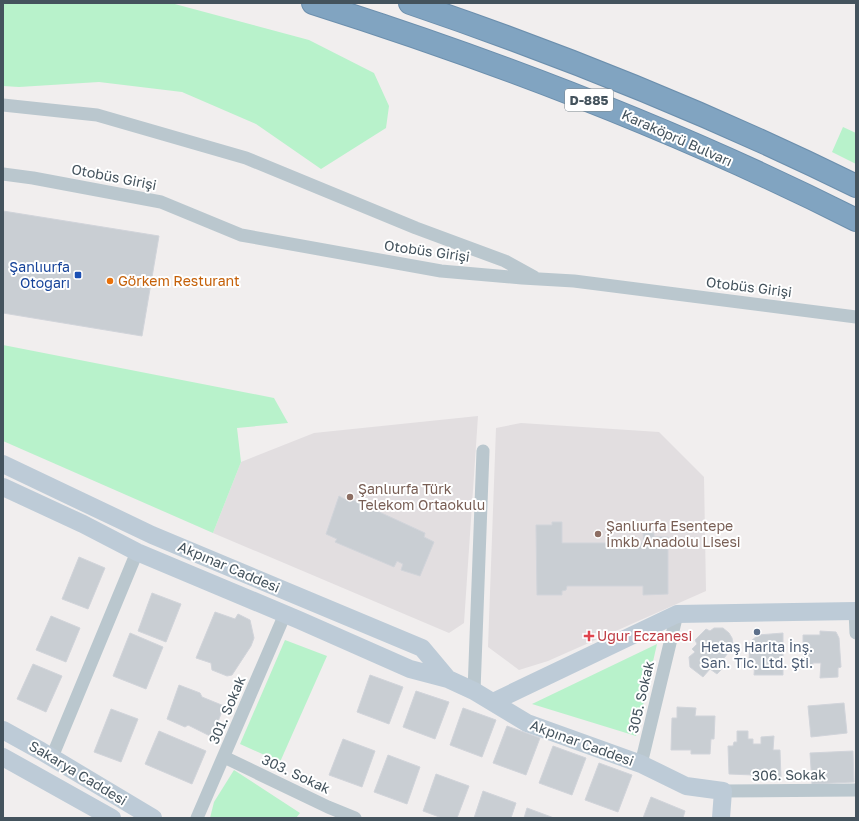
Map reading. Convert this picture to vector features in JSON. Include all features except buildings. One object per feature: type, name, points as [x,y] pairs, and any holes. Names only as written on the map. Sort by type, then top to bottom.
[{"type":"highway","name":"Karaköprü Bulvarı","points":[[313,3],[458,50],[550,84],[632,117],[802,193],[856,220]]},
{"type":"highway","name":"D-885","points":[[410,3],[561,57],[680,104],[816,166],[856,186]]},
{"type":"street","points":[[3,105],[97,115],[246,158],[416,228],[505,261],[537,279]]},
{"type":"street","name":"Otobüs Girişi","points":[[3,174],[33,178],[161,202],[241,235],[441,271],[574,281],[856,317]]},
{"type":"street","points":[[474,691],[483,452]]},
{"type":"street","name":"Akpınar Caddesi","points":[[3,464],[152,535],[422,648],[448,678]]},
{"type":"street","name":"Akpınar Caddesi","points":[[3,486],[83,524],[137,552],[285,614],[410,669],[448,678],[494,702],[527,723],[641,764],[686,786],[723,791]]},
{"type":"street","points":[[52,758],[137,552]]},
{"type":"street","points":[[494,702],[677,614],[856,611],[856,633]]},
{"type":"street","name":"301. Sokak","points":[[197,818],[285,614]]},
{"type":"street","name":"305. Sokak","points":[[641,764],[677,614]]},
{"type":"street","name":"Sakarya Caddesi","points":[[3,730],[153,818]]},
{"type":"street","name":"Sakarya Caddesi","points":[[3,757],[112,818]]},
{"type":"street","name":"303. Sokak","points":[[224,758],[328,807],[355,818]]},
{"type":"street","name":"306. Sokak","points":[[723,791],[856,790]]},
{"type":"street","points":[[721,818],[723,791]]},
{"type":"shaded area","name":"Şanlıurfa Türk Telekom Ortaokulu","points":[[478,416],[464,623],[449,633],[213,533],[241,462],[314,433]]},
{"type":"shaded area","name":"Şanlıurfa Esentepe İmkb Anadolu Lisesi","points":[[521,423],[659,432],[704,477],[706,591],[548,661],[519,670],[488,647],[496,428]]},
{"type":"green space","points":[[3,3],[171,3],[309,40],[374,73],[389,106],[386,128],[321,169],[256,124],[182,92],[99,82],[19,87],[3,86]]},
{"type":"green space","points":[[843,127],[856,133],[856,164],[832,152]]},
{"type":"green space","points":[[3,345],[274,398],[288,423],[237,428],[241,462],[213,533],[3,441]]},
{"type":"green space","points":[[285,640],[327,656],[280,762],[240,744]]},
{"type":"green space","points":[[657,644],[636,736],[532,704]]},
{"type":"green space","points":[[234,770],[300,813],[296,818],[210,818],[214,802]]},
{"type":"place","name":"Şanlıurfa Otogarı","points":[[78,275]]},
{"type":"place","name":"Görkem Resturant","points":[[110,281]]},
{"type":"place","name":"Şanlıurfa Türk Telekom Ortaokulu","points":[[350,497]]},
{"type":"place","name":"Şanlıurfa Esentepe İmkb Anadolu Lisesi","points":[[598,534]]},
{"type":"place","name":"Hetaş Harita İnş. San. Tic. Ltd. Şti.","points":[[757,632]]},
{"type":"place","name":"Ugur Eczanesi","points":[[589,636]]}]
